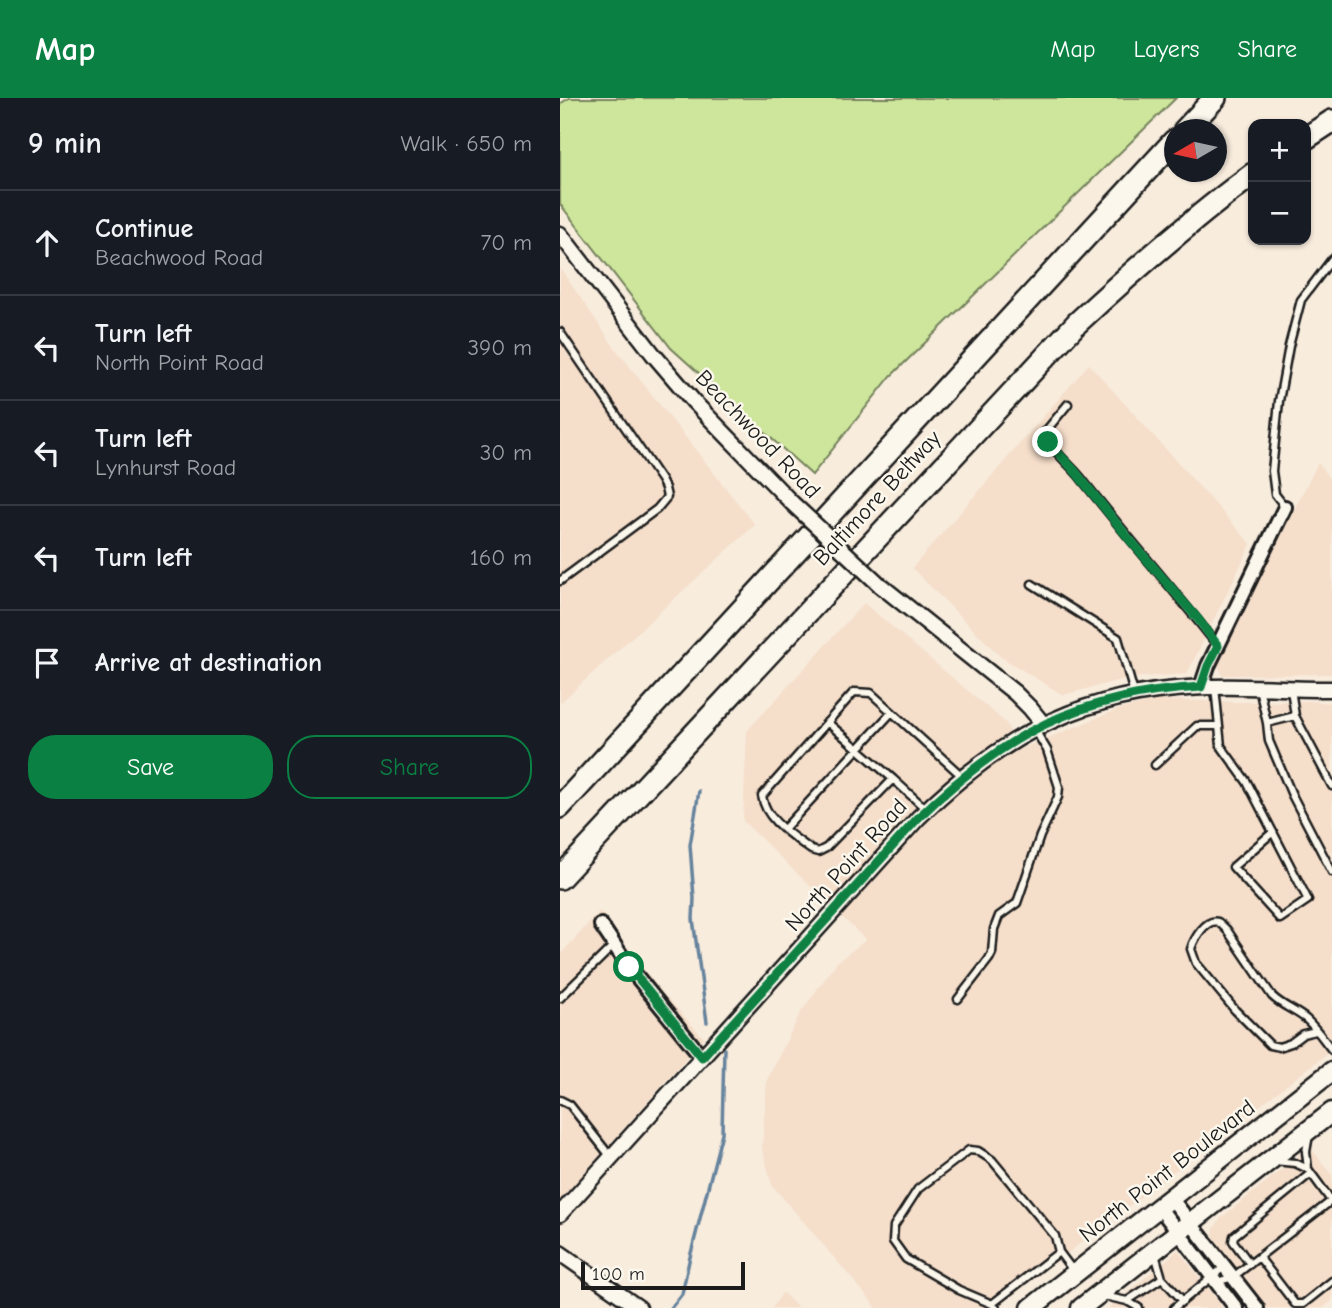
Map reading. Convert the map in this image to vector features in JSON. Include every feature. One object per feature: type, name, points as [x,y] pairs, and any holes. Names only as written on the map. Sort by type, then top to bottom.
[{"type":"highway","points":[[1195,119],[1215,98]]},
{"type":"highway","points":[[1311,135],[1332,121]]},
{"type":"highway","name":"Baltimore Beltway","points":[[560,807],[1164,152]]},
{"type":"highway","name":"Baltimore Beltway","points":[[560,878],[1077,323],[1180,230],[1248,178]]},
{"type":"main road","name":"North Point Boulevard","points":[[1031,1308],[1332,1071]]},
{"type":"main road","points":[[1081,1308],[1332,1112]]},
{"type":"street","name":"Beachwood Road","points":[[560,234],[653,354],[694,402],[792,503],[880,585],[1015,694],[1030,708],[1039,726]]},
{"type":"street","points":[[1208,687],[1208,666],[1285,507]]},
{"type":"street","name":"North Point Road","points":[[560,1214],[894,844],[963,777],[1000,749],[1039,726],[1082,709],[1134,695],[1208,687],[1332,689]]},
{"type":"street","points":[[601,925],[629,967],[702,1057]]},
{"type":"street","points":[[1165,1203],[1184,1227],[1224,1267],[1257,1308]]},
{"type":"street","points":[[1184,1227],[1214,1279],[1236,1308]]},
{"type":"street","points":[[560,1253],[639,1308]]},
{"type":"lane","points":[[1285,507],[1275,494],[1272,471],[1279,401],[1289,346],[1301,300],[1332,260]]},
{"type":"lane","points":[[560,332],[661,480],[667,497],[657,509],[560,581]]},
{"type":"lane","points":[[1068,404],[1045,432],[1048,442],[1218,646]]},
{"type":"lane","points":[[1032,584],[1118,638],[1134,695]]},
{"type":"lane","points":[[1208,687],[1219,726],[1221,746],[1247,782],[1273,832],[1308,900],[1280,919],[1233,867],[1273,832]]},
{"type":"lane","points":[[1259,688],[1269,741],[1292,795],[1332,872]]},
{"type":"lane","points":[[1290,689],[1295,716],[1332,786]]},
{"type":"lane","points":[[892,779],[826,848],[818,852],[811,850],[771,818],[762,796],[853,692],[871,693],[963,777]]},
{"type":"lane","points":[[784,829],[892,712]]},
{"type":"lane","points":[[1267,723],[1295,716]]},
{"type":"lane","points":[[827,722],[927,810]]},
{"type":"lane","points":[[958,999],[992,953],[994,929],[999,916],[1017,903],[1058,797],[1059,788],[1039,726]]},
{"type":"lane","points":[[1154,765],[1197,726],[1219,726]]},
{"type":"lane","points":[[1316,1031],[1303,1034],[1291,1043],[1279,1047],[1270,1045],[1235,1010],[1196,963],[1191,949],[1195,937],[1211,922],[1221,924],[1272,996],[1305,1018],[1316,1031],[1332,1051]]},
{"type":"lane","points":[[560,998],[614,945]]},
{"type":"lane","points":[[560,1100],[570,1105],[611,1158]]},
{"type":"lane","points":[[1214,1279],[1233,1278],[1331,1201],[1310,1171],[1306,1152],[1310,1129]]},
{"type":"lane","points":[[1059,1252],[994,1306],[959,1290],[906,1259],[893,1241],[894,1226],[918,1189],[969,1150],[978,1151],[992,1160],[1055,1236],[1059,1252],[1075,1273]]},
{"type":"lane","points":[[1269,1161],[1295,1163],[1310,1171]]},
{"type":"lane","points":[[1250,1264],[1233,1241],[1234,1236],[1310,1171]]},
{"type":"lane","points":[[1154,1251],[1162,1278],[1183,1301]]},
{"type":"lane","points":[[1259,1256],[1295,1304],[1303,1304],[1332,1281]]},
{"type":"lane","points":[[1174,1308],[1214,1279],[1224,1267]]},
{"type":"lane","points":[[1128,1301],[1162,1278]]},
{"type":"lane","points":[[1098,1294],[1128,1301],[1139,1308]]},
{"type":"shaded area","points":[[560,268],[615,348],[755,525],[560,703]]},
{"type":"shaded area","points":[[1089,364],[1251,544],[1187,674],[1128,678],[1063,695],[1001,657],[912,568]]},
{"type":"shaded area","points":[[1318,463],[1332,483],[1332,674],[1222,675],[1217,661]]},
{"type":"shaded area","points":[[864,603],[1006,723],[1018,750],[1117,710],[1160,700],[1332,703],[1332,1050],[996,1308],[877,1308],[772,1185],[762,1148],[767,1080],[801,1012],[837,962],[866,940],[743,821],[747,731]]},
{"type":"shaded area","points":[[600,911],[658,988],[704,1038],[560,1200],[560,955]]},
{"type":"shaded area","points":[[1310,1147],[1332,1175],[1332,1301],[1323,1308],[1266,1308],[1213,1237],[1214,1228],[1221,1218]]},
{"type":"shaded area","points":[[1178,1250],[1223,1308],[1109,1308]]},
{"type":"shaded area","points":[[783,1293],[798,1308],[772,1308]]},
{"type":"green space","points":[[569,98],[1176,98],[891,376],[812,475],[671,348],[560,204],[560,104]]},
{"type":"waterway","points":[[699,791],[690,845],[693,919],[707,1022]]},
{"type":"waterway","points":[[671,1308],[682,1294],[722,1133],[724,1049]]},
{"type":"route","points":[[629,967],[702,1057],[918,818],[984,760],[1035,728],[1082,709],[1156,691],[1201,687],[1218,646],[1048,442]]}]
